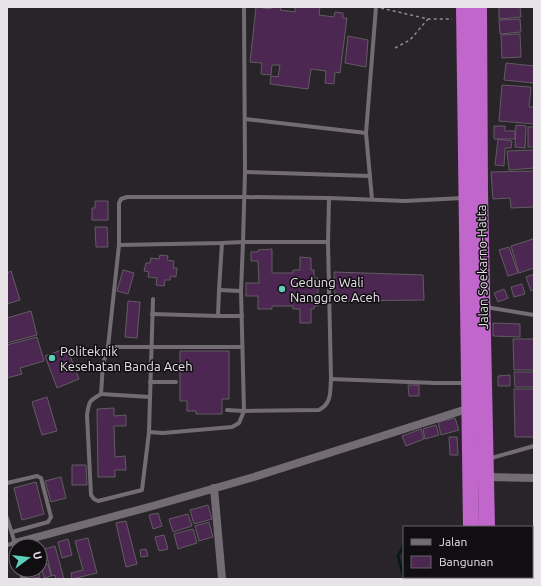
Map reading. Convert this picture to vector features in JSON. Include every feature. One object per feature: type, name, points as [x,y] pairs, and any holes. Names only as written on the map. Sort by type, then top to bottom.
[{"type":"highway","name":"Jalan Soekarno-Hatta","points":[[479,7],[480,193],[487,522]]},
{"type":"highway","name":"Jalan Soekarno-Hatta","points":[[464,12],[471,520]]},
{"type":"street","points":[[38,538],[262,474],[470,408]]},
{"type":"street","points":[[487,477],[534,478]]},
{"type":"street","points":[[214,488],[222,579]]},
{"type":"lane","points":[[149,432],[232,427],[239,423],[244,411],[241,291],[245,197],[244,7]]},
{"type":"lane","points":[[372,199],[366,133],[375,7]]},
{"type":"lane","points":[[245,119],[366,133]]},
{"type":"lane","points":[[245,172],[370,176]]},
{"type":"lane","points":[[101,394],[103,364],[108,347],[119,245],[119,203],[121,199],[127,197],[245,197],[405,201],[466,197]]},
{"type":"lane","points":[[227,410],[319,410],[324,407],[330,399],[331,379],[328,242],[329,198]]},
{"type":"lane","points":[[119,245],[222,244],[243,242],[328,242]]},
{"type":"lane","points":[[218,316],[222,244]]},
{"type":"lane","points":[[219,290],[241,291]]},
{"type":"lane","points":[[150,397],[101,394],[92,399],[89,404],[87,415],[91,495],[94,499],[98,501],[142,490],[149,432],[153,299]]},
{"type":"lane","points":[[483,306],[534,315]]},
{"type":"lane","points":[[152,314],[242,316]]},
{"type":"lane","points":[[108,347],[242,347]]},
{"type":"lane","points":[[331,379],[469,383]]},
{"type":"lane","points":[[150,382],[176,382]]},
{"type":"lane","points":[[486,460],[534,446]]},
{"type":"lane","points":[[7,483],[40,476],[51,517],[48,522],[12,532]]},
{"type":"lane","points":[[7,518],[12,538]]},
{"type":"path","points":[[375,7],[428,19],[464,12]]},
{"type":"path","points":[[395,48],[410,40],[428,19]]},
{"type":"building","points":[[256,7],[271,9],[271,7],[281,7],[280,10],[295,12],[295,7],[320,7],[319,15],[334,17],[335,12],[343,13],[343,18],[347,18],[340,73],[335,72],[334,84],[325,83],[326,71],[311,69],[308,89],[270,84],[271,76],[278,77],[280,65],[272,65],[271,75],[261,74],[262,63],[250,62]]},
{"type":"building","points":[[499,7],[520,7],[521,17],[499,19]]},
{"type":"building","points":[[520,19],[521,32],[500,34],[499,20]]},
{"type":"building","points":[[520,34],[521,57],[502,58],[501,35]]},
{"type":"building","points":[[348,36],[368,40],[366,67],[345,63]]},
{"type":"building","points":[[506,63],[534,66],[534,83],[504,80]]},
{"type":"building","points":[[502,85],[531,87],[529,107],[534,107],[534,124],[499,121]]},
{"type":"building","points":[[516,125],[526,126],[525,148],[515,147]]},
{"type":"building","points":[[494,126],[505,126],[505,131],[515,131],[515,139],[494,139]]},
{"type":"building","points":[[528,127],[534,127],[534,147],[528,147]]},
{"type":"building","points":[[498,139],[512,141],[511,148],[505,148],[504,166],[495,165]]},
{"type":"building","points":[[534,150],[534,168],[509,170],[507,151]]},
{"type":"building","points":[[534,171],[534,207],[511,208],[510,198],[493,199],[491,172]]},
{"type":"building","points":[[95,201],[108,201],[108,220],[92,220],[92,208],[95,208]]},
{"type":"building","points":[[95,227],[107,227],[108,247],[96,247]]},
{"type":"building","points":[[533,239],[534,268],[519,273],[511,246]]},
{"type":"building","points":[[509,247],[518,273],[508,276],[499,250]]},
{"type":"building","name":"Gedung Wali Nanggroe Aceh","points":[[272,249],[272,273],[293,273],[293,270],[300,270],[300,257],[311,258],[311,270],[314,270],[314,278],[318,278],[318,306],[314,306],[314,309],[311,309],[311,323],[300,323],[300,309],[293,309],[293,306],[272,306],[272,309],[258,309],[258,296],[246,296],[246,283],[259,283],[258,261],[251,261],[251,252]]},
{"type":"building","points":[[160,255],[168,256],[167,260],[174,261],[173,268],[177,268],[176,277],[171,276],[170,280],[165,280],[164,286],[156,285],[157,278],[148,277],[149,272],[144,271],[146,263],[150,263],[151,258],[159,259]]},
{"type":"building","points":[[123,270],[134,273],[128,294],[117,291]]},
{"type":"building","points":[[11,271],[20,300],[7,304],[7,273]]},
{"type":"building","points":[[334,272],[423,275],[424,300],[335,301]]},
{"type":"building","points":[[534,274],[534,289],[531,291],[526,277]]},
{"type":"building","points":[[522,284],[525,294],[514,297],[511,287]]},
{"type":"building","points":[[504,289],[508,298],[498,302],[494,293]]},
{"type":"building","points":[[128,301],[140,302],[137,338],[125,337]]},
{"type":"building","points":[[31,311],[37,335],[7,343],[7,318]]},
{"type":"building","points":[[493,323],[520,324],[520,337],[493,336]]},
{"type":"building","points":[[37,337],[44,361],[20,368],[22,374],[7,378],[7,345]]},
{"type":"building","points":[[513,339],[534,339],[534,370],[514,370]]},
{"type":"building","points":[[67,348],[79,379],[57,388],[45,356]]},
{"type":"building","points":[[180,351],[229,351],[229,399],[222,399],[222,414],[196,414],[196,411],[187,411],[187,401],[180,401]]},
{"type":"building","points":[[514,372],[534,372],[534,387],[515,387]]},
{"type":"building","points":[[510,375],[510,386],[498,386],[498,376]]},
{"type":"building","points":[[408,385],[419,385],[419,396],[409,396]]},
{"type":"building","points":[[514,389],[534,389],[534,437],[515,437]]},
{"type":"building","points":[[47,397],[57,431],[42,435],[32,402]]},
{"type":"building","points":[[114,408],[114,416],[126,415],[126,426],[114,426],[115,457],[125,456],[126,470],[115,470],[115,477],[98,477],[97,409]]},
{"type":"building","points":[[455,418],[459,430],[441,435],[438,422]]},
{"type":"building","points":[[436,425],[439,435],[425,439],[423,429]]},
{"type":"building","points":[[421,429],[424,439],[406,446],[402,436]]},
{"type":"building","points":[[449,437],[457,437],[458,455],[450,455]]},
{"type":"building","points":[[72,465],[86,465],[87,485],[72,485]]},
{"type":"building","points":[[61,477],[66,498],[51,502],[45,481]]},
{"type":"building","points":[[36,482],[44,514],[22,520],[14,488]]},
{"type":"building","points":[[208,505],[212,519],[194,524],[190,510]]},
{"type":"building","points":[[158,513],[162,526],[153,529],[149,515]]},
{"type":"building","points":[[188,514],[192,526],[173,532],[169,519]]},
{"type":"building","points":[[126,521],[137,564],[126,567],[116,523]]},
{"type":"building","points":[[209,522],[213,537],[199,541],[195,526]]},
{"type":"building","points":[[193,529],[197,543],[178,549],[174,534]]},
{"type":"building","points":[[164,535],[168,549],[159,551],[155,537]]},
{"type":"building","points":[[88,538],[97,573],[72,579],[71,573],[83,570],[75,541]]},
{"type":"building","points":[[68,539],[72,555],[62,558],[58,542]]},
{"type":"building","points":[[55,546],[64,579],[56,579],[55,575],[52,576],[48,561],[48,548]]},
{"type":"building","points":[[146,549],[148,556],[141,557],[140,550]]},
{"type":"building","points":[[48,564],[51,576],[48,577]]},
{"type":"waterway","points":[[403,547],[398,556],[403,575]]},
{"type":"place","name":"Gedung Wali Nanggroe Aceh","points":[[282,289]]},
{"type":"place","name":"Politeknik Kesehatan Banda Aceh","points":[[52,358]]}]
